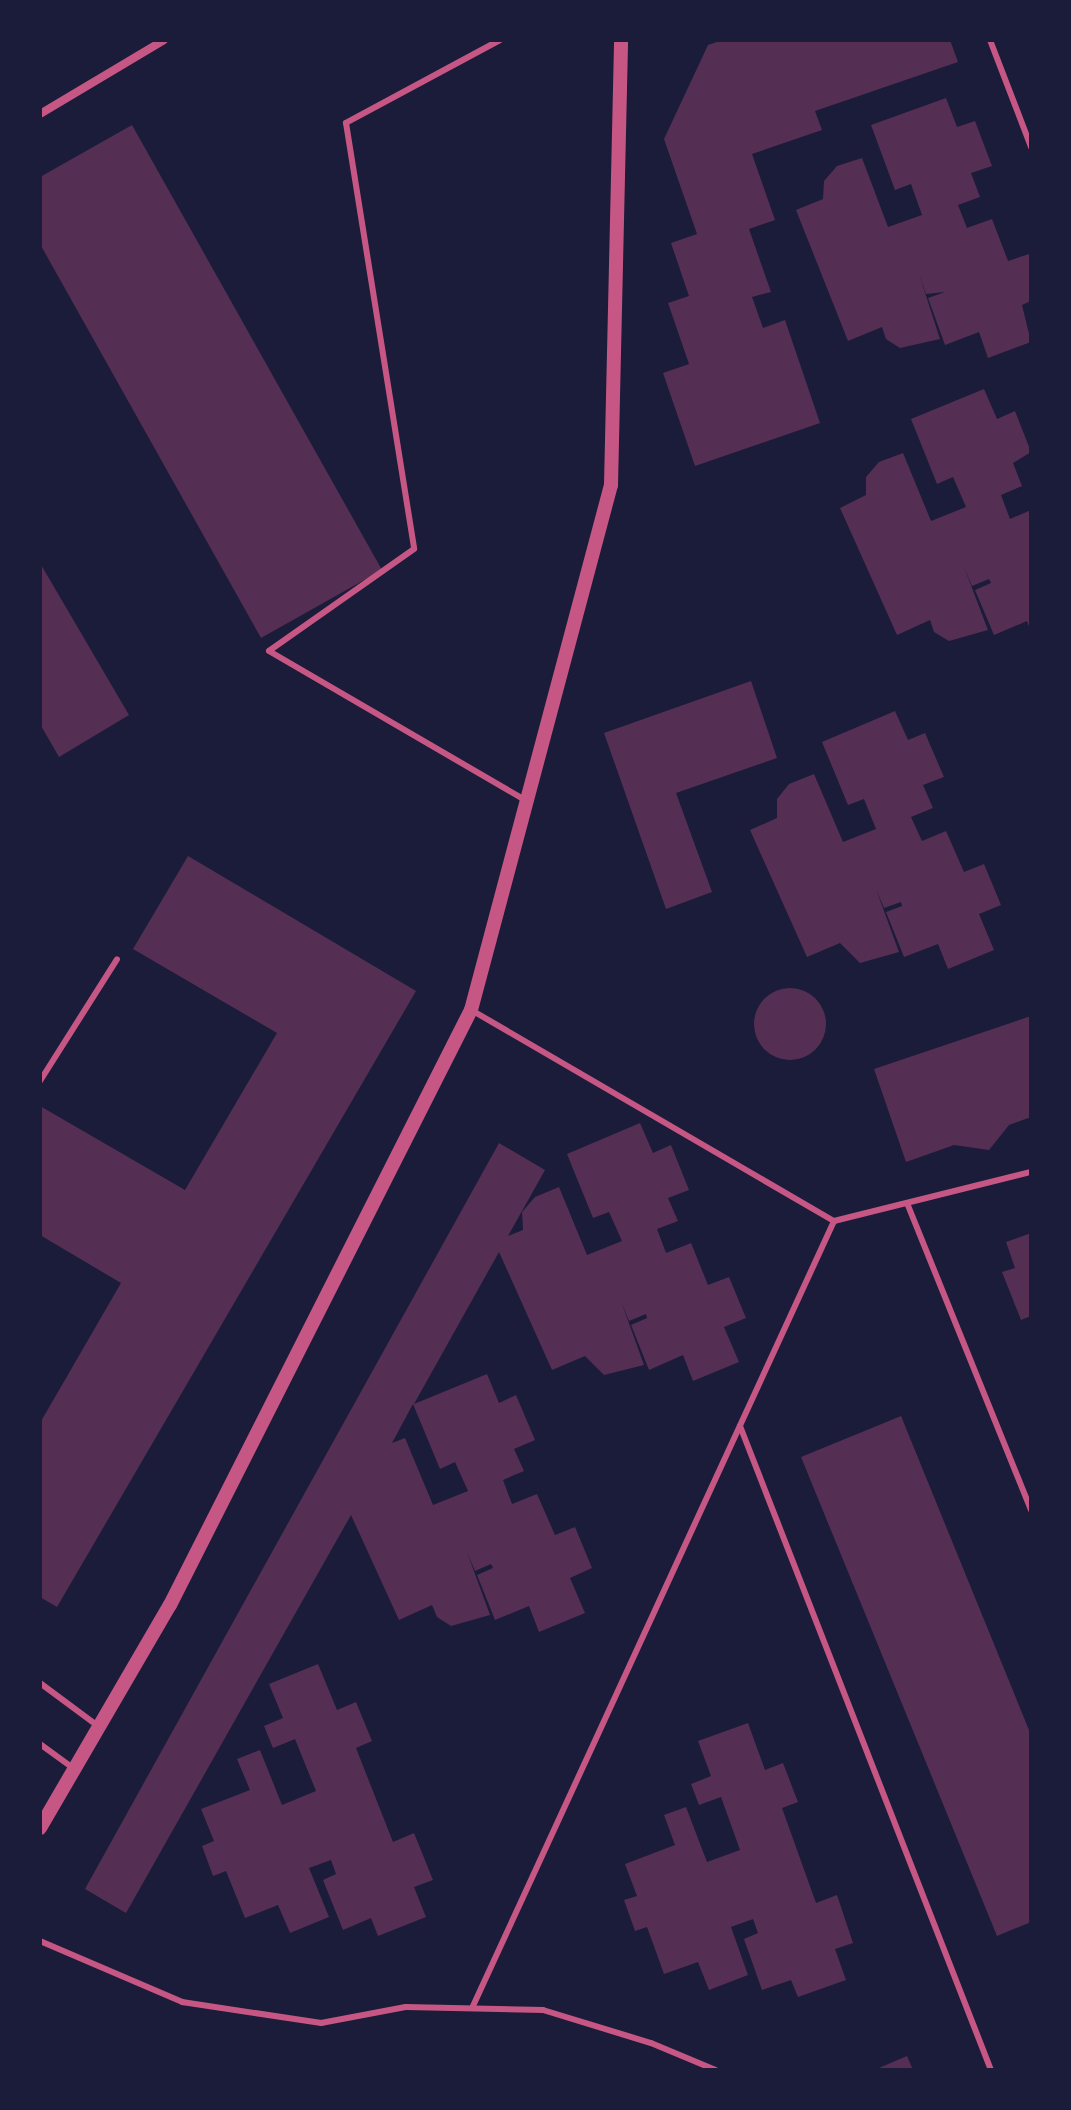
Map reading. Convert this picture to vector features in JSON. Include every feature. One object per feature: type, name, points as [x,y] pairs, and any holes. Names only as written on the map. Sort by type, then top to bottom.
[{"type":"street","points":[[40,114],[164,40]]},
{"type":"street","points":[[40,1828],[170,1605],[471,1010],[611,485],[621,40]]},
{"type":"lane","points":[[500,40],[346,123],[414,549],[269,651],[527,801]]},
{"type":"lane","points":[[990,40],[1031,147]]},
{"type":"lane","points":[[40,1081],[117,959]]},
{"type":"lane","points":[[471,1010],[834,1221],[1031,1172]]},
{"type":"lane","points":[[907,1203],[1031,1510]]},
{"type":"lane","points":[[473,2006],[834,1221]]},
{"type":"lane","points":[[740,1426],[991,2070]]},
{"type":"lane","points":[[40,1683],[100,1727]]},
{"type":"lane","points":[[40,1744],[74,1770]]},
{"type":"lane","points":[[40,1941],[182,2002],[321,2023],[406,2007],[473,2006],[543,2010],[651,2043],[716,2070]]},
{"type":"building","points":[[723,40],[950,40],[958,62],[815,111],[822,130],[752,154],[775,220],[749,229],[771,292],[752,297],[763,328],[785,320],[820,423],[695,466],[663,373],[689,364],[668,303],[689,296],[671,243],[697,234],[664,139],[708,45]]},
{"type":"building","points":[[946,98],[957,127],[975,121],[992,166],[971,173],[980,197],[958,205],[967,228],[992,219],[1008,261],[1029,254],[1031,260],[1031,301],[1022,305],[1031,342],[988,358],[979,332],[945,345],[928,298],[945,292],[926,294],[919,274],[940,339],[900,348],[886,339],[882,327],[848,341],[796,210],[823,199],[824,181],[837,166],[862,158],[888,227],[922,215],[911,184],[895,190],[871,125]]},
{"type":"building","points":[[132,125],[382,570],[261,638],[40,244],[40,177]]},
{"type":"building","points":[[984,389],[997,419],[1015,411],[1031,452],[1013,463],[1022,486],[1001,495],[1010,519],[1031,510],[1031,632],[1027,621],[994,635],[975,590],[991,583],[989,579],[972,586],[964,567],[988,630],[949,641],[934,632],[930,620],[897,635],[840,508],[866,495],[866,477],[879,462],[903,453],[931,521],[966,507],[953,477],[937,484],[911,419]]},
{"type":"building","points":[[40,563],[129,715],[59,757],[40,724]]},
{"type":"building","points":[[751,681],[777,758],[676,793],[712,892],[666,909],[604,733]]},
{"type":"building","points":[[895,711],[908,740],[925,733],[944,777],[923,785],[933,808],[911,817],[922,841],[946,831],[964,872],[984,864],[1001,905],[979,914],[994,950],[948,969],[938,944],[904,957],[886,912],[902,906],[901,902],[884,908],[876,889],[899,952],[860,963],[840,943],[807,957],[750,830],[777,818],[777,799],[789,784],[814,774],[843,842],[876,829],[864,799],[848,805],[822,742]]},
{"type":"building","points":[[188,856],[416,991],[57,1607],[40,1597],[40,1423],[121,1283],[40,1235],[40,1106],[185,1190],[277,1033],[133,949]]},
{"type":"building","points":[[790,988],[810,994],[820,1004],[826,1024],[820,1044],[810,1054],[790,1060],[770,1054],[760,1044],[754,1024],[760,1004],[770,994]]},
{"type":"building","points":[[1031,1016],[1031,1117],[1009,1125],[989,1150],[954,1145],[906,1162],[874,1069]]},
{"type":"building","points":[[640,1123],[653,1153],[671,1145],[689,1190],[668,1198],[678,1221],[657,1229],[666,1253],[691,1243],[708,1285],[729,1277],[746,1318],[724,1327],[739,1362],[693,1381],[683,1355],[649,1370],[631,1325],[647,1318],[646,1314],[629,1321],[621,1301],[644,1365],[604,1375],[585,1356],[552,1370],[499,1252],[414,1404],[487,1374],[499,1403],[516,1395],[535,1440],[514,1449],[524,1471],[503,1480],[512,1504],[537,1494],[555,1535],[575,1527],[592,1568],[570,1578],[585,1613],[539,1632],[529,1606],[495,1620],[477,1575],[493,1568],[491,1564],[475,1571],[467,1552],[490,1615],[451,1626],[437,1617],[432,1605],[399,1620],[351,1515],[126,1913],[85,1889],[499,1143],[545,1170],[508,1236],[523,1230],[522,1212],[535,1197],[559,1187],[587,1255],[622,1241],[609,1212],[593,1218],[567,1154]],"holes":[[[413,1404],[440,1469],[455,1462],[468,1491],[433,1505],[405,1438],[392,1443]]]},
{"type":"building","points":[[1031,1233],[1031,1316],[1021,1320],[1002,1272],[1015,1268],[1006,1242]]},
{"type":"building","points":[[901,1416],[1031,1735],[1031,1922],[997,1936],[801,1457]]},
{"type":"building","points":[[318,1664],[337,1710],[356,1702],[372,1741],[356,1748],[393,1842],[414,1833],[433,1880],[414,1887],[426,1917],[378,1936],[371,1918],[343,1930],[323,1880],[336,1874],[331,1860],[309,1868],[329,1917],[290,1933],[278,1905],[245,1918],[226,1871],[213,1876],[202,1846],[214,1841],[201,1809],[250,1790],[237,1759],[260,1750],[282,1805],[316,1791],[295,1739],[273,1748],[264,1726],[283,1718],[269,1684]]},
{"type":"building","points":[[748,1723],[765,1770],[783,1763],[798,1802],[782,1808],[816,1903],[837,1895],[853,1943],[835,1949],[846,1980],[798,1997],[791,1980],[762,1990],[744,1939],[758,1933],[753,1919],[731,1927],[748,1975],[709,1990],[698,1962],[664,1974],[647,1927],[635,1931],[624,1900],[637,1896],[625,1864],[675,1845],[664,1815],[686,1807],[707,1862],[740,1850],[721,1797],[699,1805],[691,1784],[711,1776],[698,1741]]},
{"type":"building","points":[[907,2056],[913,2070],[874,2070]]}]
